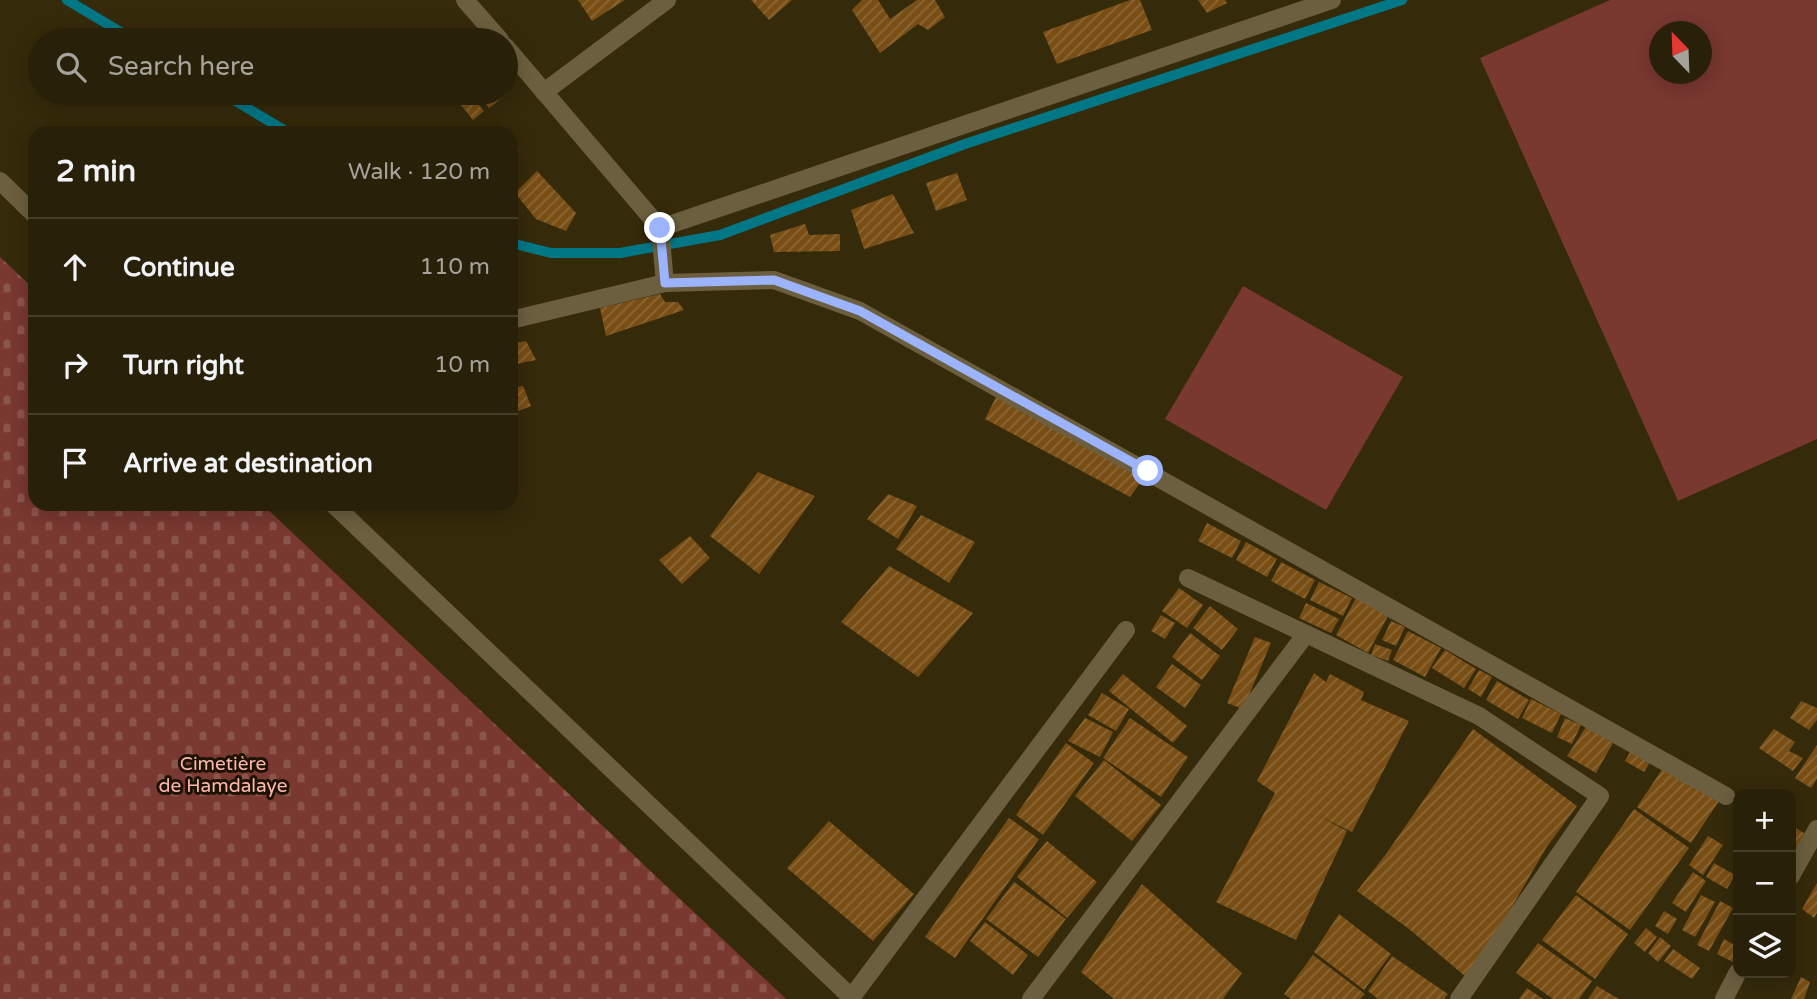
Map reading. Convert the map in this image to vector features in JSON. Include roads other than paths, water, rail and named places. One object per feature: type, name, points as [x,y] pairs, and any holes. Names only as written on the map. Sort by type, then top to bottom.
[{"type":"street","points":[[466,0],[490,28]]},
{"type":"street","points":[[544,92],[667,0]]},
{"type":"street","points":[[660,228],[1332,0]]},
{"type":"street","points":[[518,61],[660,228],[665,283]]},
{"type":"street","points":[[0,181],[28,208]]},
{"type":"street","points":[[518,318],[665,283],[774,280],[860,311],[1726,796]]},
{"type":"street","points":[[340,511],[852,999],[1126,631]]},
{"type":"street","points":[[1188,578],[1479,716],[1600,796],[1459,999]]},
{"type":"street","points":[[1031,999],[1307,634]]},
{"type":"street","points":[[1796,867],[1817,829]]},
{"type":"street","points":[[1724,999],[1735,978]]},
{"type":"waterway","points":[[67,0],[114,28]]},
{"type":"waterway","points":[[518,245],[551,253],[620,253],[720,235],[965,144],[1402,0]]},
{"type":"waterway","points":[[242,105],[277,126]]},
{"type":"park label","name":"Cimetière de Hamdalaye","points":[[223,775]]}]
